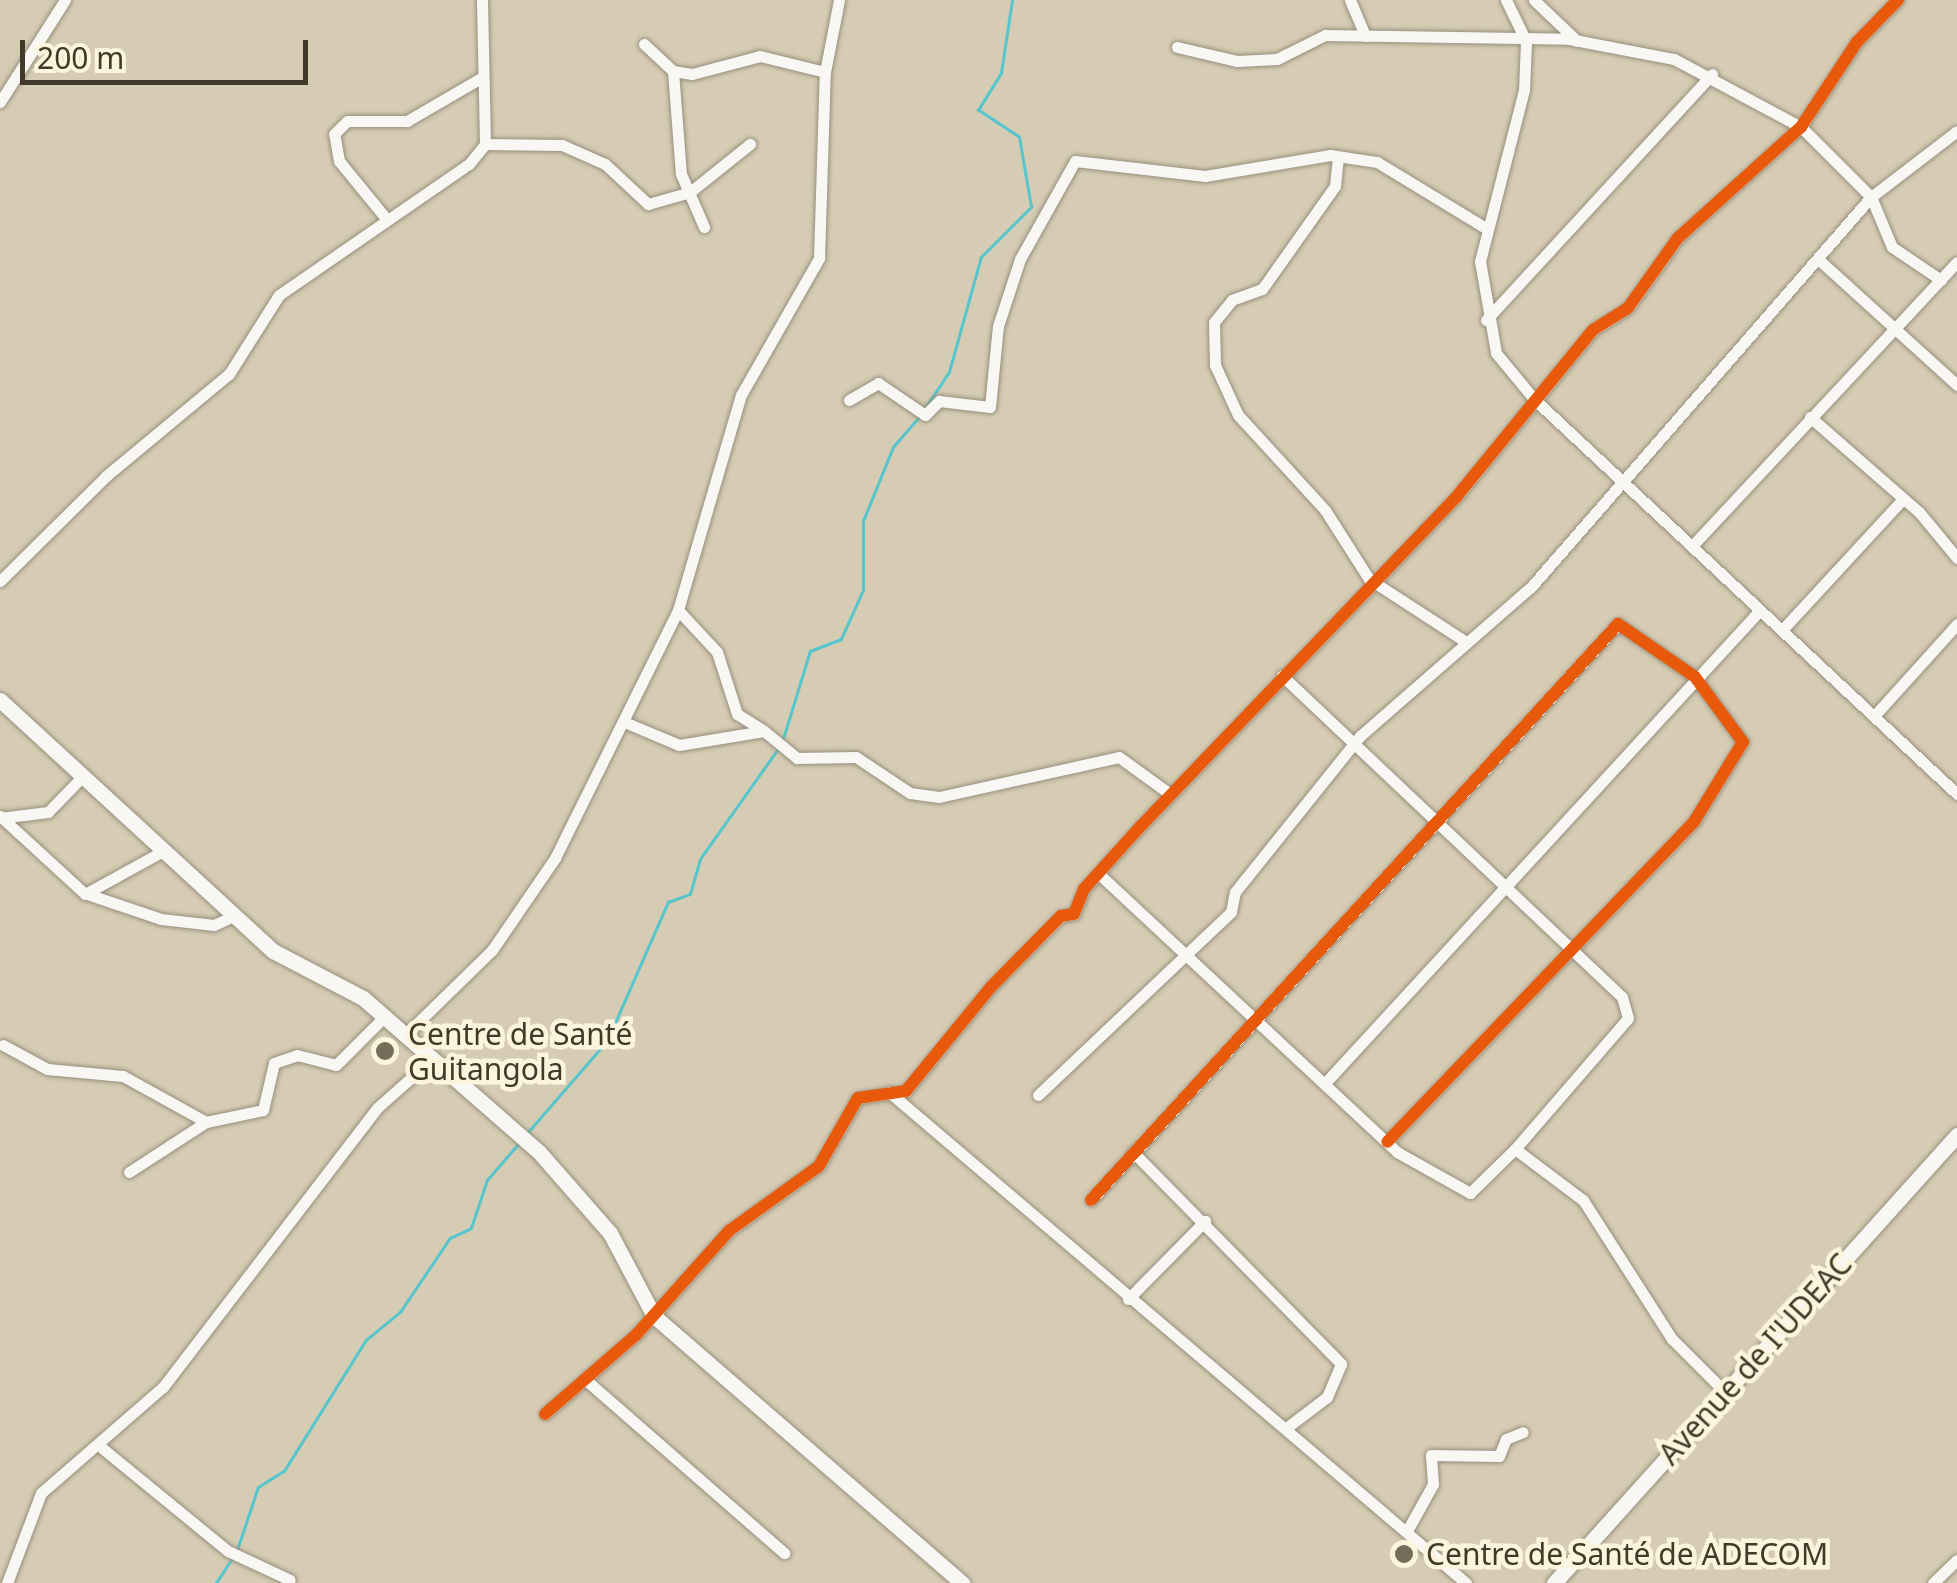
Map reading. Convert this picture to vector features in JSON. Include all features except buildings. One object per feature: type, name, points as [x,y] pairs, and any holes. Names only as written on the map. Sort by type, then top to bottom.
[{"type":"street","points":[[0,102],[65,0]]},
{"type":"street","points":[[482,0],[485,144]]},
{"type":"street","points":[[406,1034],[492,950],[629,724],[678,610],[741,395],[819,258],[825,72],[839,0]]},
{"type":"street","points":[[1350,0],[1365,36]]},
{"type":"street","points":[[1506,0],[1526,40],[1524,90],[1484,227],[1486,320],[1496,353],[1534,399],[1957,794]]},
{"type":"street","points":[[1534,0],[1578,41]]},
{"type":"street","points":[[1551,14],[1561,0]]},
{"type":"street","points":[[545,1414],[587,1381],[654,1316],[729,1232],[819,1166],[858,1098],[906,1090],[991,986],[1061,916],[1074,914],[1099,874],[1170,794],[1369,579],[1458,495],[1593,330],[1628,308],[1678,238],[1801,127],[1857,42],[1898,0]]},
{"type":"street","points":[[1176,47],[1257,60],[1325,35],[1578,41],[1712,74],[1801,127],[1871,197],[1892,247],[1940,280]]},
{"type":"street","points":[[644,44],[673,71],[690,192],[704,228]]},
{"type":"street","points":[[673,71],[760,56],[825,72]]},
{"type":"street","points":[[1486,320],[1712,74]]},
{"type":"street","points":[[384,216],[339,161],[334,134],[348,120],[407,121],[482,78]]},
{"type":"street","points":[[1038,1095],[1191,955],[1353,748],[1531,587],[1621,479],[1871,197],[1957,131]]},
{"type":"street","points":[[0,581],[106,476],[229,374],[279,295],[384,216],[446,183],[485,144],[562,145],[605,164],[648,204],[690,192],[750,144]]},
{"type":"street","points":[[849,400],[878,384],[922,413],[939,401],[990,407],[998,326],[1020,258],[1075,161],[1205,176],[1338,156],[1400,171],[1484,227]]},
{"type":"street","points":[[1338,156],[1335,186],[1262,289],[1232,300],[1214,322],[1215,365],[1238,415],[1325,510],[1369,579],[1466,642]]},
{"type":"street","points":[[1818,259],[1957,384]]},
{"type":"street","points":[[1692,546],[1957,262]]},
{"type":"street","points":[[1810,417],[1900,503],[1920,512],[1957,558]]},
{"type":"street","points":[[1782,630],[1900,503]]},
{"type":"street","points":[[678,610],[717,652],[738,714],[797,758],[856,757],[910,793],[1032,783],[1118,757],[1170,794]]},
{"type":"street","points":[[1326,1082],[1760,610]]},
{"type":"street","points":[[1091,1200],[1253,1018],[1618,624],[1695,677],[1743,742],[1711,800],[1574,955],[1387,1142]]},
{"type":"street","points":[[1874,716],[1957,624]]},
{"type":"street","points":[[1099,874],[1191,955],[1387,1142],[1464,1193],[1514,1148],[1628,1018],[1622,997],[1433,827],[1282,676]]},
{"type":"street","points":[[0,700],[80,779],[233,916],[406,1034],[539,1152],[610,1233],[654,1316],[962,1583]]},
{"type":"street","points":[[629,724],[679,745],[764,732]]},
{"type":"street","points":[[1,817],[48,812],[80,779]]},
{"type":"street","points":[[1,817],[90,895],[161,919],[214,925],[233,916]]},
{"type":"street","points":[[90,895],[115,870],[160,852]]},
{"type":"street","points":[[129,1172],[206,1122],[263,1110],[274,1064],[297,1055],[336,1065],[383,1018]]},
{"type":"street","points":[[4,1045],[47,1068],[124,1076],[206,1122]]},
{"type":"street","points":[[7,1583],[35,1502],[102,1448],[164,1387],[377,1108],[431,1060]]},
{"type":"street","points":[[890,1092],[1128,1299],[1466,1583]]},
{"type":"street","name":"Avenue de I'UDEAC","points":[[1554,1583],[1957,1135]]},
{"type":"street","points":[[1514,1148],[1583,1200],[1672,1339],[1725,1392]]},
{"type":"street","points":[[1133,1152],[1341,1364],[1327,1397],[1286,1428]]},
{"type":"street","points":[[1128,1299],[1205,1222]]},
{"type":"street","points":[[587,1381],[784,1553]]},
{"type":"street","points":[[1406,1531],[1433,1484],[1431,1455],[1499,1456],[1506,1438],[1523,1432]]},
{"type":"street","points":[[102,1448],[228,1551],[290,1580]]},
{"type":"street","points":[[1933,1583],[1957,1560]]},
{"type":"waterway","points":[[925,408],[949,372],[981,257],[1031,207],[1019,137],[978,110],[1001,73],[1012,0]]},
{"type":"waterway","points":[[782,742],[810,651],[841,639],[863,590],[863,521],[893,447],[918,418]]},
{"type":"waterway","points":[[527,1133],[607,1041],[668,902],[690,894],[700,859],[778,749]]},
{"type":"waterway","points":[[237,1550],[258,1487],[284,1471],[366,1340],[400,1312],[450,1238],[471,1228],[487,1180],[519,1143]]},
{"type":"waterway","points":[[216,1583],[233,1557]]},
{"type":"cycle path","points":[[545,1414],[636,1335],[729,1231],[819,1166],[858,1098],[906,1091],[991,987],[1061,916],[1074,914],[1084,889],[1141,826],[1458,495],[1593,330],[1628,308],[1678,238],[1801,127],[1857,42],[1898,0]]},
{"type":"cycle path","points":[[1091,1200],[1618,624],[1695,677],[1743,742],[1694,822],[1387,1142]]},
{"type":"place","name":"Centre de Santé Guitangola","points":[[385,1051]]},
{"type":"place","name":"Centre de Santé de ADECOM","points":[[1404,1554]]}]
